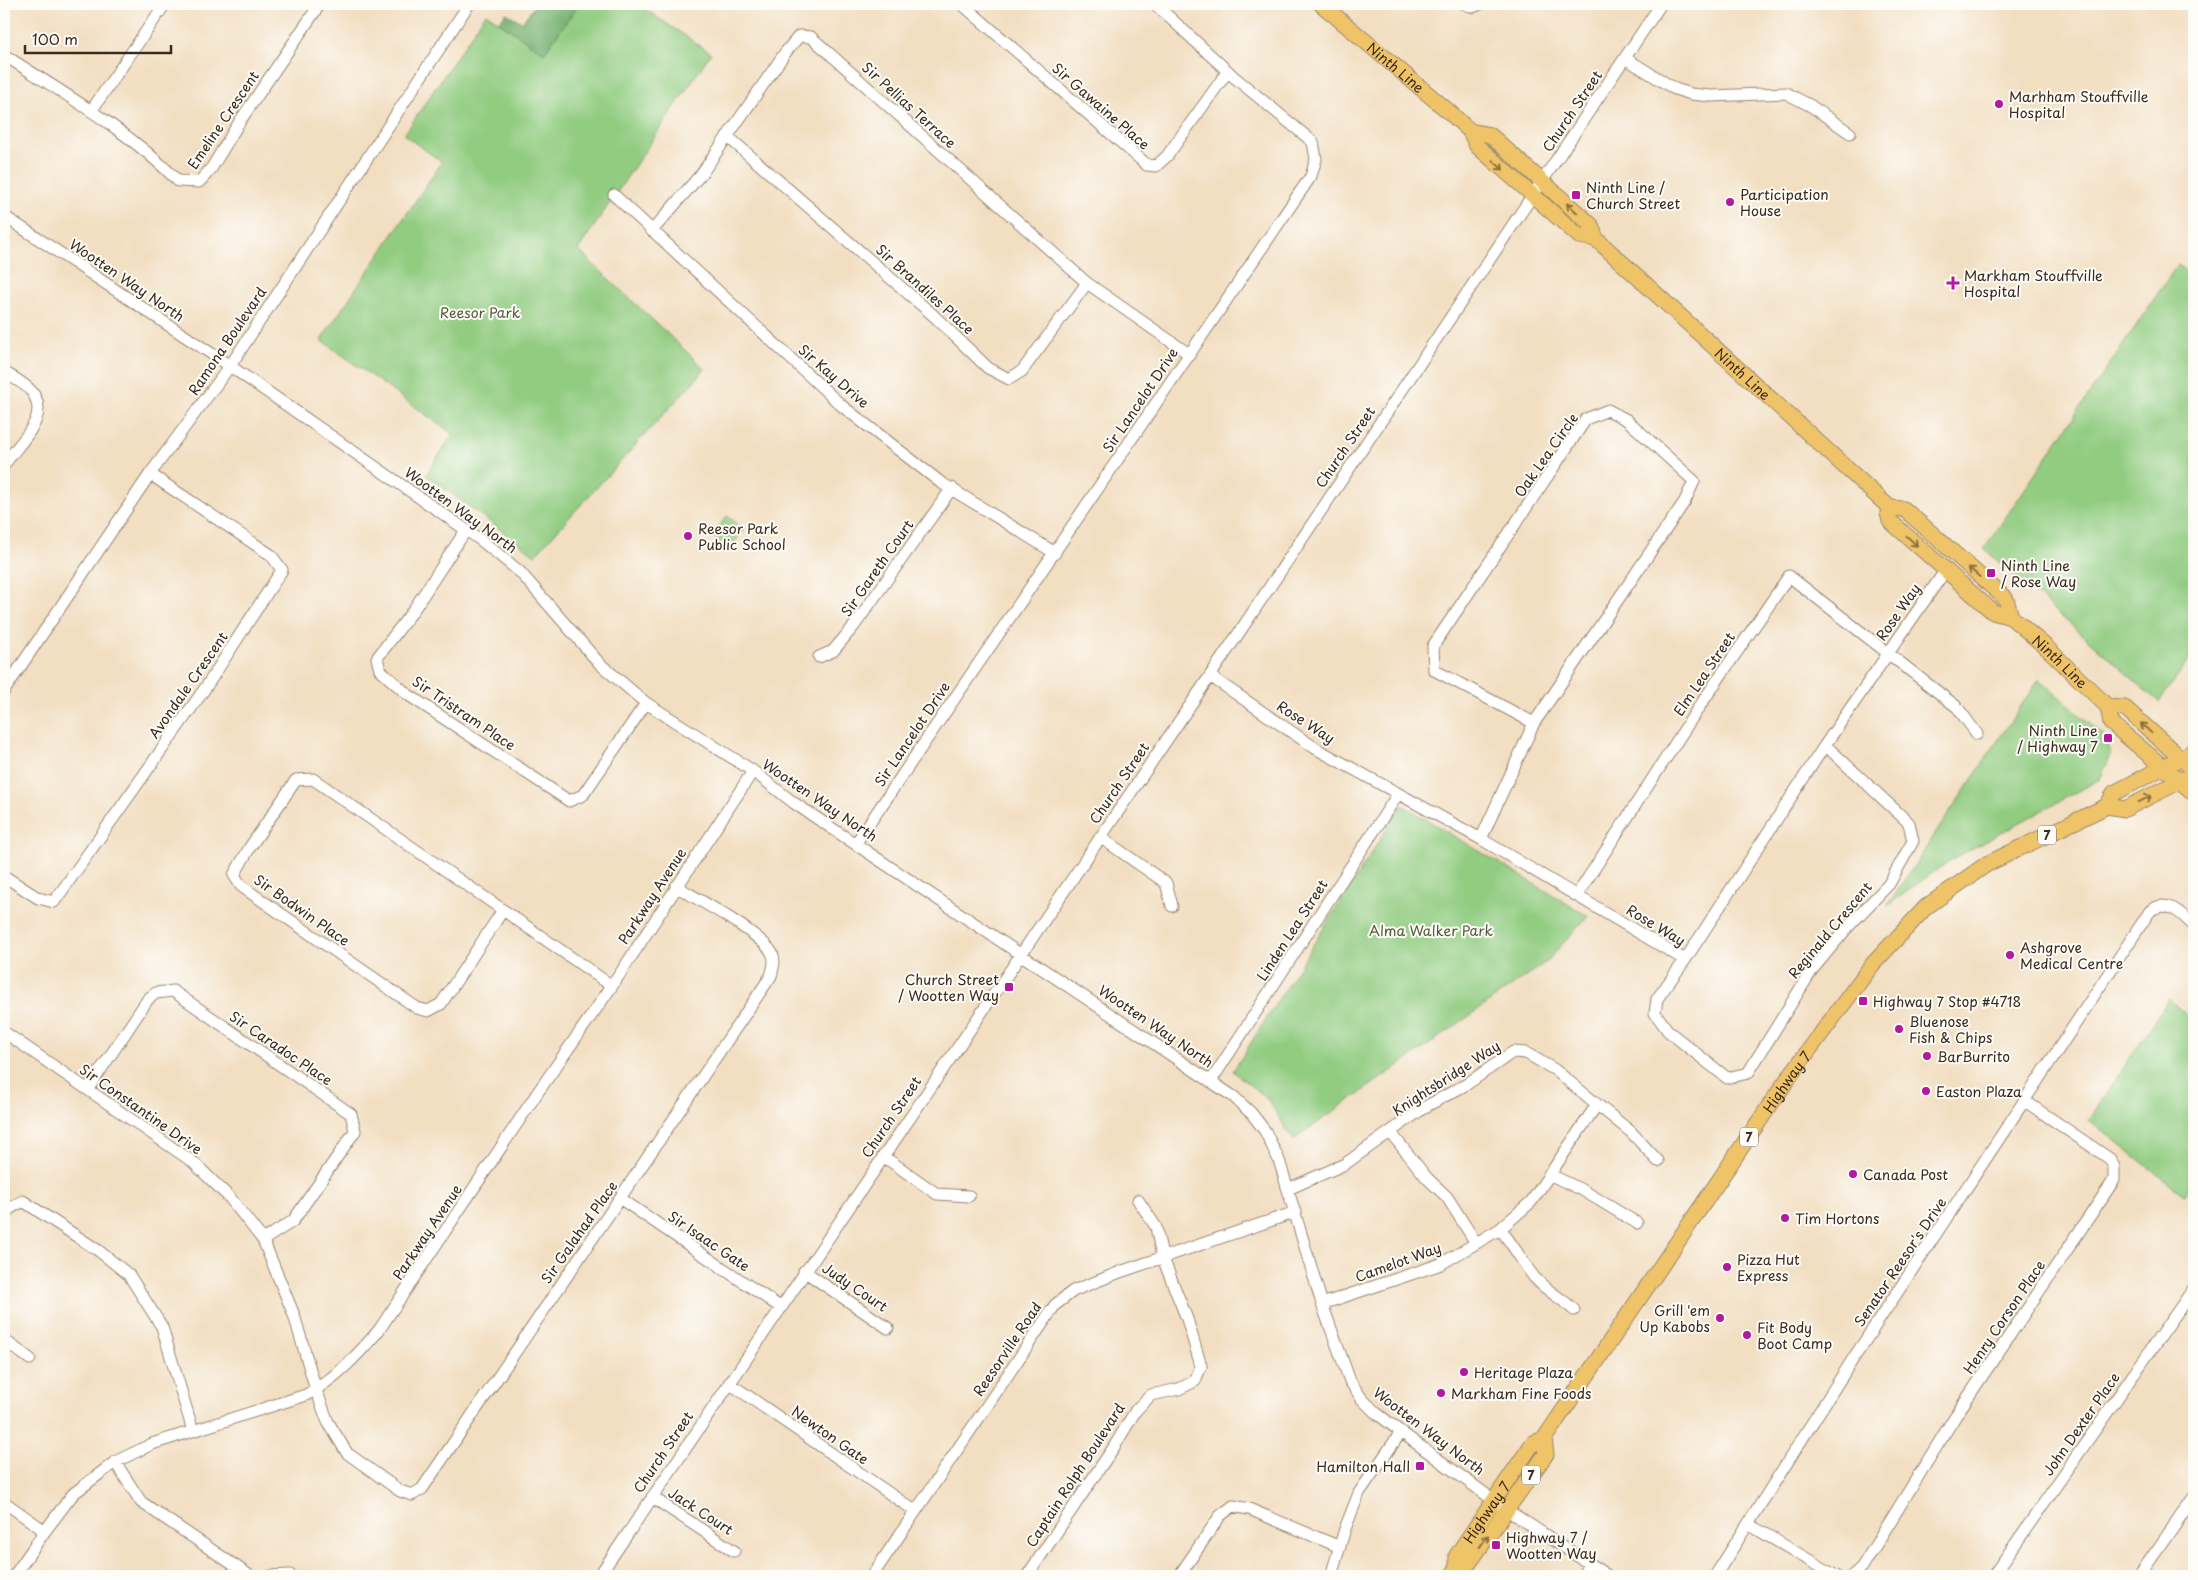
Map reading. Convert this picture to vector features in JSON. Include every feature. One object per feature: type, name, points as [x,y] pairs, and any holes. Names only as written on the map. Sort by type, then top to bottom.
[{"type":"main road","name":"Ninth Line","points":[[1321,4],[1470,131],[1477,146],[1579,236],[1596,239]]},
{"type":"main road","name":"Ninth Line","points":[[1470,131],[1490,135],[1542,180],[1591,225],[1596,239],[1890,508],[1904,510],[2006,599],[2011,617]]},
{"type":"main road","name":"Ninth Line","points":[[1890,508],[1888,515],[1890,521],[1993,612],[2011,617],[2047,648],[2108,707],[2111,723],[2162,767],[2187,778],[2194,793]]},
{"type":"main road","name":"Ninth Line","points":[[2108,707],[2124,708],[2194,770]]},
{"type":"main road","name":"Highway 7","points":[[2107,806],[2114,793],[2194,751]]},
{"type":"main road","name":"Highway 7","points":[[1455,1572],[1457,1555],[1533,1443],[1544,1439],[1790,1077],[1872,965],[1926,907],[1987,864],[2107,806],[2125,809],[2187,778]]},
{"type":"main road","name":"Highway 7","points":[[1455,1572],[1469,1563],[1546,1454],[1544,1439]]},
{"type":"street","points":[[91,112],[165,4]]},
{"type":"street","name":"Emeline Crescent","points":[[4,55],[91,112],[161,163],[178,181],[199,182],[210,169],[240,121],[320,4]]},
{"type":"street","name":"Ramona Boulevard","points":[[4,691],[150,474],[230,366],[469,4]]},
{"type":"street","name":"Sir Gawaine Place","points":[[962,4],[1147,165],[1156,166],[1167,156],[1228,71]]},
{"type":"street","name":"Sir Lancelot Drive","points":[[856,843],[1311,176],[1316,159],[1312,142],[1228,71],[1154,4]]},
{"type":"street","points":[[1465,4],[1473,7],[1480,4]]},
{"type":"street","name":"Church Street","points":[[599,1576],[882,1156],[1210,676],[1661,4]]},
{"type":"street","name":"Sir Pellias Terrace","points":[[652,230],[702,173],[799,36],[811,37],[1087,283],[1189,354]]},
{"type":"street","points":[[1626,58],[1675,90],[1691,94],[1711,96],[1786,93],[1810,106],[1850,133]]},
{"type":"street","name":"Sir Brandiles Place","points":[[727,136],[919,303],[988,368],[1009,380],[1022,371],[1087,283]]},
{"type":"street","name":"Sir Kay Drive","points":[[614,196],[842,406],[940,482],[1055,553]]},
{"type":"street","name":"Wootten Way North","points":[[4,216],[230,366],[466,530],[520,572],[600,664],[646,703],[753,772],[794,803],[1234,1097],[1252,1114],[1265,1131],[1279,1160],[1322,1304],[1350,1381],[1362,1399],[1374,1412],[1507,1510],[1608,1576]]},
{"type":"street","points":[[4,372],[32,392],[39,412],[36,423],[4,464]]},
{"type":"street","name":"Oak Lea Circle","points":[[1481,840],[1534,723],[1685,501],[1694,481],[1627,420],[1608,410],[1586,419],[1433,646],[1434,670],[1534,723]]},
{"type":"street","name":"Avondale Crescent","points":[[4,876],[38,898],[54,902],[206,687],[282,570],[271,555],[150,474]]},
{"type":"street","name":"Sir Gareth Court","points":[[819,657],[833,651],[854,626],[952,488]]},
{"type":"street","name":"Sir Tristram Place","points":[[466,530],[412,612],[377,658],[380,670],[407,694],[569,801],[583,795],[646,703]]},
{"type":"street","name":"Rose Way","points":[[1210,676],[1315,748],[1577,895],[1685,960],[1825,745],[1945,570]]},
{"type":"street","name":"Elm Lea Street","points":[[1577,895],[1699,707],[1789,576],[1888,653]]},
{"type":"street","points":[[1888,653],[1957,706],[1977,734]]},
{"type":"street","name":"Reginald Crescent","points":[[1685,960],[1657,999],[1655,1014],[1668,1031],[1727,1078],[1748,1073],[1812,970],[1846,929],[1889,884],[1913,841],[1909,823],[1825,745]]},
{"type":"street","name":"Parkway Avenue","points":[[14,1576],[73,1494],[115,1462],[152,1444],[297,1398],[316,1390],[327,1383],[364,1348],[380,1330],[538,1092],[612,986],[676,886],[753,772]]},
{"type":"street","name":"Sir Bodwin Place","points":[[503,910],[441,1004],[428,1011],[417,1008],[241,886],[234,875],[250,846],[296,780],[312,779],[503,910],[612,986]]},
{"type":"street","name":"Linden Lea Street","points":[[1211,1081],[1398,794]]},
{"type":"street","points":[[1100,837],[1166,883],[1172,906]]},
{"type":"street","name":"Sir Galahad Place","points":[[316,1390],[328,1422],[347,1453],[400,1491],[412,1495],[422,1489],[771,976],[775,962],[772,953],[761,939],[676,886]]},
{"type":"street","name":"Senator Reesor's Drive","points":[[1715,1576],[1851,1362],[2150,910],[2160,905],[2166,906],[2194,926]]},
{"type":"street","name":"Sir Caradoc Place","points":[[88,1089],[148,999],[156,993],[174,991],[351,1114],[355,1131],[293,1222],[263,1240]]},
{"type":"street","name":"Sir Constantine Drive","points":[[4,1032],[193,1162],[230,1198],[263,1240],[294,1315],[316,1390]]},
{"type":"street","name":"Knightsbridge Way","points":[[1288,1189],[1345,1164],[1425,1107],[1467,1084],[1513,1052],[1526,1053],[1555,1070],[1596,1106],[1631,1132],[1658,1161]]},
{"type":"street","name":"Henry Corson Place","points":[[1852,1576],[1862,1567],[1956,1415],[2114,1180],[2114,1167],[2110,1159],[2025,1101]]},
{"type":"street","name":"Camelot Way","points":[[1322,1304],[1441,1264],[1500,1229],[1531,1202],[1596,1106]]},
{"type":"street","points":[[1391,1132],[1427,1178],[1447,1197],[1476,1243]]},
{"type":"street","points":[[882,1156],[937,1194],[969,1196]]},
{"type":"street","points":[[1549,1174],[1584,1191],[1637,1223]]},
{"type":"street","name":"Sir Isaac Gate","points":[[621,1199],[780,1307]]},
{"type":"street","name":"Captain Rolph Boulevard","points":[[1027,1576],[1114,1447],[1136,1410],[1151,1395],[1179,1389],[1195,1381],[1201,1366],[1187,1319],[1162,1256],[1156,1227],[1138,1200]]},
{"type":"street","points":[[4,1216],[9,1209],[23,1201],[99,1251],[129,1275],[162,1327],[193,1431]]},
{"type":"street","name":"Reesorville Road","points":[[872,1576],[1055,1305],[1073,1291],[1162,1256],[1296,1212]]},
{"type":"street","points":[[1500,1229],[1512,1242],[1535,1278],[1574,1310]]},
{"type":"street","name":"Judy Court","points":[[804,1271],[888,1328]]},
{"type":"street","name":"John Dexter Place","points":[[1993,1576],[2194,1288]]},
{"type":"street","points":[[4,1340],[30,1359]]},
{"type":"street","name":"Newton Gate","points":[[729,1383],[915,1512]]},
{"type":"street","points":[[1331,1576],[1359,1493],[1401,1432]]},
{"type":"street","points":[[115,1462],[141,1502],[250,1576]]},
{"type":"street","name":"Jack Court","points":[[652,1497],[734,1551]]},
{"type":"street","points":[[2139,1576],[2194,1497]]},
{"type":"street","points":[[4,1502],[45,1531]]},
{"type":"street","points":[[1179,1576],[1220,1516],[1233,1506],[1249,1509],[1340,1547]]},
{"type":"street","points":[[1748,1524],[1836,1576]]},
{"type":"street","points":[[1582,1576],[1590,1564]]},
{"type":"street","points":[[271,1576],[290,1575]]},
{"type":"green space","points":[[536,4],[579,4],[544,53],[499,22],[506,13],[522,22]]},
{"type":"green space","name":"Reesor Park","points":[[579,4],[637,4],[711,53],[578,250],[705,369],[535,555],[426,475],[453,434],[321,340],[442,162],[404,135],[486,13],[544,53]]},
{"type":"green space","points":[[2178,264],[2194,280],[2194,653],[2159,702],[1984,549]]},
{"type":"green space","points":[[727,516],[744,529],[730,549],[712,536]]},
{"type":"green space","points":[[2039,679],[2106,738],[2111,755],[2100,779],[1949,861],[1887,906]]},
{"type":"green space","name":"Alma Walker Park","points":[[1402,805],[1588,916],[1546,962],[1293,1140],[1268,1100],[1233,1071]]},
{"type":"green space","points":[[2169,999],[2194,1022],[2194,1181],[2185,1195],[2089,1120]]},
{"type":"place","name":"Marhham Stouffville Hospital","points":[[1999,104]]},
{"type":"place","name":"Ninth Line / Church Street","points":[[1576,195]]},
{"type":"place","name":"Participation House","points":[[1730,202]]},
{"type":"place","name":"Markham Stouffville Hospital","points":[[1953,283]]},
{"type":"place","name":"Reesor Park Public School","points":[[688,536]]},
{"type":"place","name":"Ninth Line / Rose Way","points":[[1991,573]]},
{"type":"place","name":"Ninth Line / Highway 7","points":[[2108,738]]},
{"type":"place","name":"Ashgrove Medical Centre","points":[[2010,955]]},
{"type":"place","name":"Church Street / Wootten Way","points":[[1009,987]]},
{"type":"place","name":"Highway 7 Stop #4718","points":[[1863,1001]]},
{"type":"place","name":"Bluenose Fish & Chips","points":[[1899,1029]]},
{"type":"place","name":"BarBurrito","points":[[1927,1056]]},
{"type":"place","name":"Easton Plaza","points":[[1926,1091]]},
{"type":"place","name":"Canada Post","points":[[1853,1174]]},
{"type":"place","name":"Tim Hortons","points":[[1785,1218]]},
{"type":"place","name":"Pizza Hut Express","points":[[1727,1267]]},
{"type":"place","name":"Grill 'em Up Kabobs","points":[[1720,1318]]},
{"type":"place","name":"Fit Body Boot Camp","points":[[1747,1335]]},
{"type":"place","name":"Heritage Plaza","points":[[1464,1372]]},
{"type":"place","name":"Markham Fine Foods","points":[[1441,1393]]},
{"type":"place","name":"Hamilton Hall","points":[[1420,1466]]},
{"type":"place","name":"Highway 7 / Wootten Way","points":[[1496,1545]]}]
